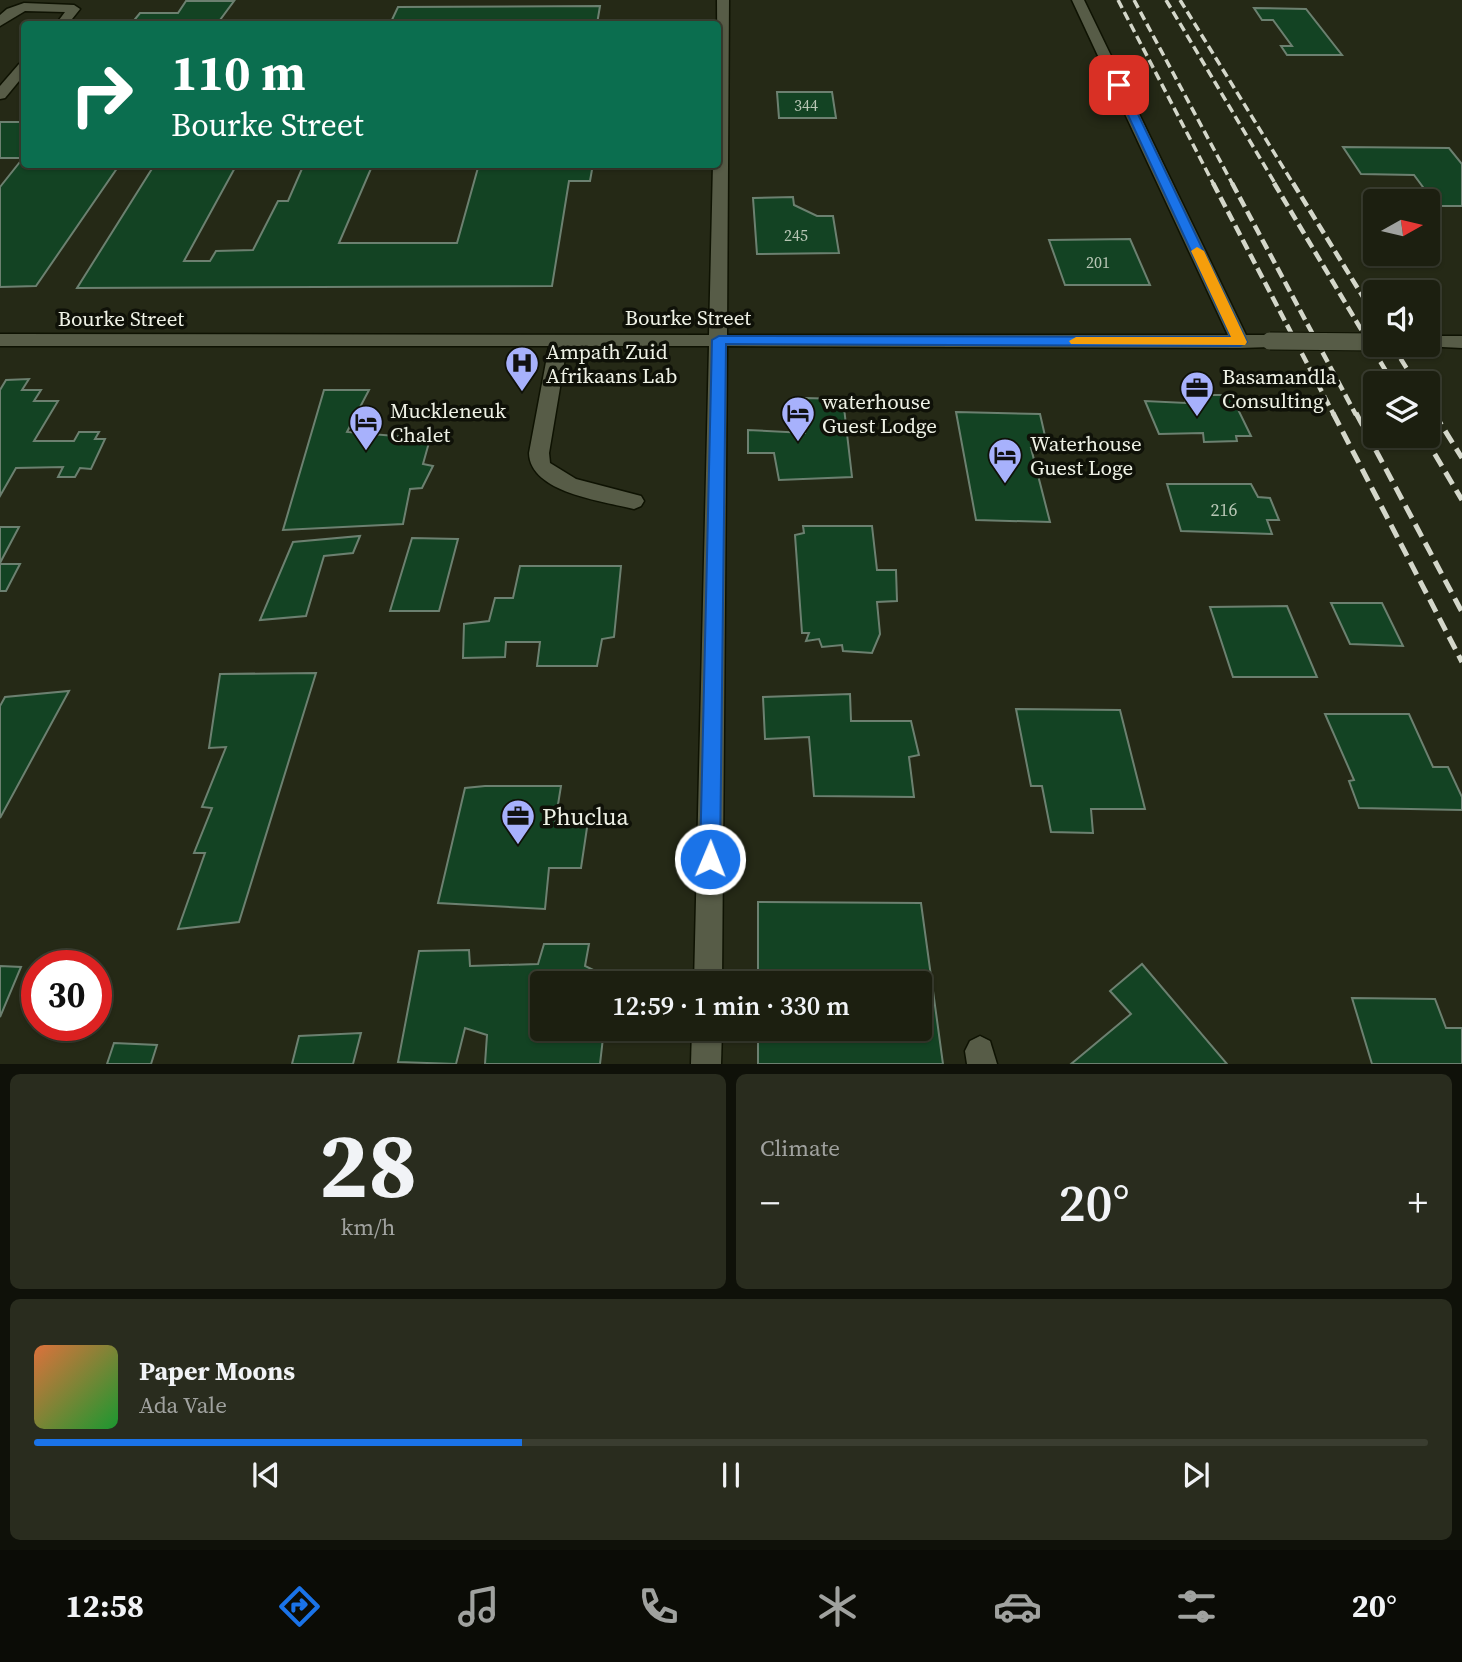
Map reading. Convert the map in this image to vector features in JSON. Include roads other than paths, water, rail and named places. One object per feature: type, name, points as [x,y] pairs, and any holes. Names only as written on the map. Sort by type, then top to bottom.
[{"type":"street","points":[[708,971],[723,0]]},
{"type":"street","points":[[1078,0],[1240,342]]},
{"type":"street","points":[[0,22],[10,12],[23,7],[74,9],[64,21]]},
{"type":"street","points":[[0,95],[21,70]]},
{"type":"street","name":"Bourke Street","points":[[0,340],[1363,342]]},
{"type":"street","points":[[559,340],[539,453],[540,466],[565,483],[634,501]]},
{"type":"street","points":[[1440,342],[1462,342]]},
{"type":"street","points":[[706,1063],[707,1041]]},
{"type":"railway","points":[[1118,0],[1214,185]]},
{"type":"railway","points":[[1134,0],[1233,185]]},
{"type":"railway","points":[[1166,0],[1276,185]]},
{"type":"railway","points":[[1180,0],[1294,185]]},
{"type":"railway","points":[[1213,183],[1334,415]]},
{"type":"railway","points":[[1232,183],[1356,415]]},
{"type":"railway","points":[[1274,183],[1386,371]]},
{"type":"railway","points":[[1293,183],[1363,297]]},
{"type":"railway","points":[[1400,357],[1408,371]]},
{"type":"railway","points":[[1333,413],[1462,662]]},
{"type":"railway","points":[[1356,413],[1462,612]]},
{"type":"railway","points":[[1440,423],[1462,458]]},
{"type":"railway","points":[[1431,448],[1462,500]]},
{"type":"place","name":"Ampath Zuid Afrikaans Lab","points":[[522,393]]},
{"type":"place","name":"Basamandla Consulting","points":[[1197,418]]},
{"type":"place","name":"waterhouse Guest Lodge","points":[[798,443]]},
{"type":"place","name":"Muckleneuk Chalet","points":[[366,452]]},
{"type":"place","name":"Waterhouse Guest Loge","points":[[1005,485]]},
{"type":"place","name":"Phuclua","points":[[518,846]]}]
